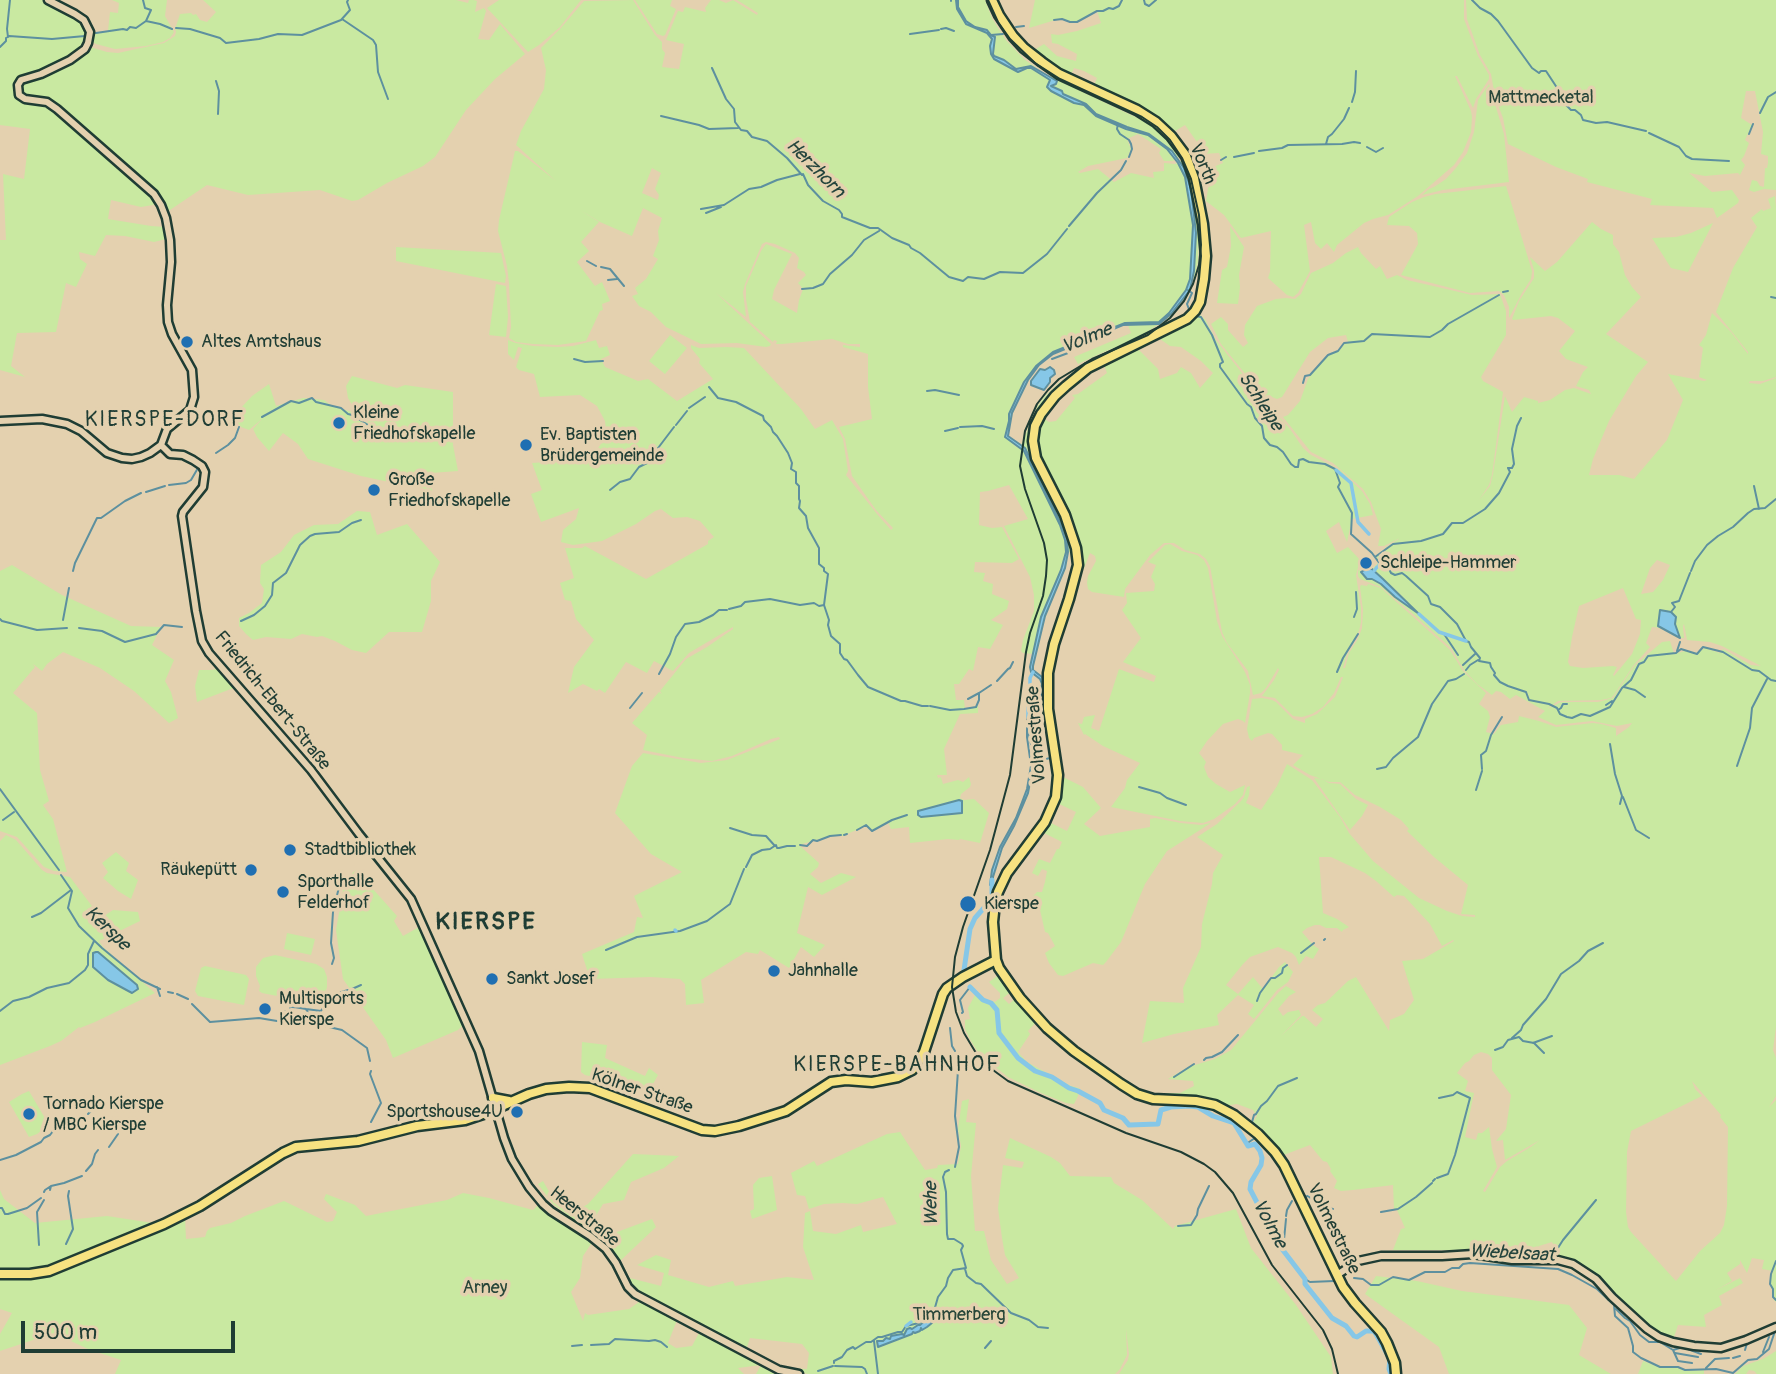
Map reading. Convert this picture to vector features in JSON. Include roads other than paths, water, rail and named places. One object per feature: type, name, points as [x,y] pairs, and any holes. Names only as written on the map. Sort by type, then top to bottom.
[{"type":"main road","points":[[0,421],[42,419],[67,424],[116,457],[127,459],[141,457],[160,445],[170,426],[190,410],[194,397],[192,369],[168,321],[170,240],[161,205],[154,194],[57,109],[47,102],[25,99],[19,95],[18,85],[22,80],[70,60],[89,43],[90,32],[83,20],[48,0]]},
{"type":"main road","name":"Vorth","points":[[992,0],[1008,29],[1024,48],[1059,74],[1151,118],[1181,149],[1194,178],[1205,237],[1205,273],[1199,302],[1193,313],[1156,336]]},
{"type":"main road","name":"Volmestraße","points":[[1156,336],[1102,360],[1075,378],[1055,396],[1035,426],[1033,441],[1036,458],[1070,529],[1078,554],[1078,565],[1048,673],[1048,709],[1058,775],[1056,797],[1045,822],[1007,873],[998,892],[993,922],[996,960],[1020,998],[1047,1028],[1115,1080],[1148,1098],[1216,1105],[1258,1134],[1284,1165],[1337,1275],[1387,1343],[1395,1363],[1396,1374]]},
{"type":"main road","name":"Friedrich-Ebert-Straße","points":[[160,445],[170,454],[183,455],[193,460],[202,466],[205,472],[203,486],[182,516],[199,630],[206,647],[306,764],[411,899],[479,1051],[496,1109]]},
{"type":"main road","name":"Kölner Straße","points":[[0,1274],[49,1271],[186,1214],[296,1147],[365,1140],[417,1126],[465,1120],[546,1090],[584,1087],[702,1130],[715,1131],[786,1111],[831,1082],[872,1082],[905,1075],[916,1066],[924,1052],[947,988],[996,960]]},
{"type":"main road","points":[[493,1098],[512,1102]]},
{"type":"main road","name":"Heerstraße","points":[[496,1109],[508,1147],[529,1187],[543,1204],[606,1249],[635,1294],[779,1370],[799,1374]]},
{"type":"main road","points":[[1337,1275],[1358,1261],[1381,1256],[1465,1254],[1512,1260],[1558,1260],[1573,1264],[1596,1279],[1647,1328],[1673,1342],[1721,1348],[1776,1327]]},
{"type":"water","points":[[956,0],[966,21],[987,30],[995,37],[994,56],[1016,69],[1031,66],[1057,81],[1051,86],[1086,104],[1096,114],[1149,134],[1172,151],[1184,168],[1191,189],[1196,233],[1190,290],[1171,314],[1159,324],[1123,325],[1053,354],[1039,365],[1028,380],[1012,413],[1008,436],[1025,448],[1062,526],[1068,552],[1065,568],[1045,616],[1033,666],[1044,684],[1039,705],[1030,726],[1036,751],[1028,793],[1002,848],[993,886],[990,885],[992,870],[1000,847],[1016,818],[1027,789],[1033,754],[1027,725],[1028,713],[1030,718],[1038,704],[1042,684],[1030,667],[1041,617],[1066,552],[1060,525],[1024,451],[1005,437],[1009,414],[1024,382],[1036,366],[1053,352],[1125,323],[1159,322],[1169,313],[1186,290],[1190,279],[1193,225],[1185,177],[1167,149],[1148,135],[1096,116],[1084,105],[1051,91],[1047,87],[1050,80],[1031,68],[1018,72],[994,59],[990,46],[992,39],[987,33],[966,24],[957,9]]},
{"type":"water","points":[[1050,367],[1055,374],[1044,390],[1031,385],[1040,369]]},
{"type":"water","points":[[1372,569],[1419,614],[1381,584],[1367,579],[1361,572]]},
{"type":"water","points":[[1660,610],[1671,612],[1676,617],[1675,624],[1680,638],[1658,626]]},
{"type":"water","points":[[962,801],[962,813],[921,817],[918,815],[918,811]]},
{"type":"water","points":[[98,952],[137,985],[138,989],[132,993],[108,980],[93,967],[93,953]]},
{"type":"water","points":[[928,1318],[932,1323],[922,1330],[921,1328],[920,1331],[878,1347],[877,1341],[904,1335],[907,1329],[920,1325]]},
{"type":"waterway","points":[[8,37],[10,0]]},
{"type":"waterway","points":[[143,0],[145,8],[151,10],[146,21]]},
{"type":"waterway","points":[[176,28],[190,29],[220,38],[226,43],[278,34],[302,35],[341,20],[350,10],[348,0]]},
{"type":"waterway","points":[[1054,20],[1077,22],[1097,11],[1113,9],[1119,6],[1122,0]]},
{"type":"waterway","points":[[1144,0],[1149,6],[1156,0]]},
{"type":"waterway","points":[[1472,0],[1498,21],[1532,68],[1539,73],[1546,71],[1565,104],[1581,115],[1583,120],[1607,122],[1646,131]]},
{"type":"waterway","points":[[342,19],[373,40],[376,45],[378,72],[388,99]]},
{"type":"waterway","points":[[96,33],[136,28],[146,21],[172,29]]},
{"type":"waterway","points":[[1016,27],[1024,26]]},
{"type":"waterway","points":[[941,29],[954,31]]},
{"type":"waterway","points":[[910,34],[939,30]]},
{"type":"waterway","points":[[991,35],[1003,34]]},
{"type":"waterway","points":[[0,47],[9,36],[52,39],[85,36]]},
{"type":"waterway","name":"Herzhorn","points":[[712,68],[726,99],[734,109],[735,122],[741,130],[747,131],[752,137],[767,141],[787,158],[803,174],[808,185],[823,201],[839,210],[842,217],[870,228],[878,228],[909,245],[949,277],[963,281],[968,277],[984,279],[1000,272],[1023,273],[1047,254],[1067,229]]},
{"type":"waterway","points":[[1352,102],[1356,71]]},
{"type":"waterway","points":[[216,81],[219,91],[218,114]]},
{"type":"waterway","points":[[1760,113],[1768,97],[1776,92]]},
{"type":"waterway","points":[[1326,144],[1349,108]]},
{"type":"waterway","points":[[661,116],[709,129],[738,128]]},
{"type":"waterway","name":"Herzhorn","points":[[1118,124],[1120,134],[1131,144],[1129,157]]},
{"type":"waterway","points":[[1749,134],[1753,124]]},
{"type":"waterway","points":[[1649,133],[1679,147],[1692,159],[1729,161]]},
{"type":"waterway","points":[[1259,151],[1288,145],[1360,143]]},
{"type":"waterway","points":[[1367,147],[1376,152],[1383,148]]},
{"type":"waterway","points":[[1234,157],[1254,153]]},
{"type":"waterway","points":[[1221,160],[1226,157]]},
{"type":"waterway","name":"Herzhorn","points":[[1069,226],[1121,170],[1126,161]]},
{"type":"waterway","points":[[701,209],[724,205],[749,189],[800,174]]},
{"type":"waterway","points":[[706,213],[721,207]]},
{"type":"waterway","points":[[802,289],[823,284],[864,240],[879,231]]},
{"type":"waterway","points":[[587,261],[596,266]]},
{"type":"waterway","points":[[601,267],[610,269],[624,286]]},
{"type":"waterway","points":[[608,280],[617,279]]},
{"type":"waterway","name":"Schleipe","points":[[1188,290],[1192,293],[1187,304],[1190,312]]},
{"type":"waterway","points":[[1503,292],[1508,291]]},
{"type":"waterway","points":[[1303,383],[1305,376],[1310,375],[1328,355],[1338,351],[1344,343],[1364,341],[1372,334],[1430,337],[1499,295]]},
{"type":"waterway","points":[[1771,297],[1776,298]]},
{"type":"waterway","name":"Schleipe","points":[[1195,316],[1201,317],[1212,335],[1223,362],[1220,367],[1251,407],[1262,426],[1264,438],[1283,452],[1295,467],[1298,467],[1299,460],[1303,459],[1335,469],[1340,483],[1338,487],[1352,513],[1351,534],[1380,564],[1395,575],[1402,573],[1428,596],[1431,604],[1440,607],[1457,624],[1480,658],[1479,661],[1490,663],[1500,682],[1526,692],[1529,700],[1549,704],[1557,708],[1560,714],[1572,718],[1581,714],[1590,716],[1610,707],[1622,688],[1631,680],[1639,664],[1648,656],[1676,653],[1681,649],[1697,654],[1703,647],[1723,652],[1776,681]]},
{"type":"waterway","points":[[1052,359],[1068,353]]},
{"type":"waterway","points":[[574,359],[585,362],[603,361]]},
{"type":"waterway","points":[[709,387],[718,398],[736,402],[763,416],[788,453],[791,469],[796,472],[796,483],[799,486],[799,508],[806,516],[808,528],[819,548],[819,564],[828,574],[824,605],[831,636],[840,644],[840,653],[844,659],[868,687],[901,701],[928,706]]},
{"type":"waterway","points":[[927,391],[959,395]]},
{"type":"waterway","points":[[689,408],[705,397]]},
{"type":"waterway","points":[[262,417],[291,401],[299,403],[312,398],[316,402],[341,408],[368,425]]},
{"type":"waterway","points":[[676,425],[687,411]]},
{"type":"waterway","points":[[1375,557],[1393,544],[1421,541],[1443,534],[1452,523],[1463,523],[1485,509],[1499,493],[1510,472],[1508,468],[1512,468],[1514,464],[1512,449],[1521,418]]},
{"type":"waterway","points":[[960,427],[982,426],[994,429]]},
{"type":"waterway","points":[[216,453],[235,438],[239,427]]},
{"type":"waterway","points":[[610,490],[620,482],[630,479],[639,467],[651,461],[674,427]]},
{"type":"waterway","points":[[945,431],[958,428]]},
{"type":"waterway","points":[[169,485],[186,483],[198,468]]},
{"type":"waterway","points":[[1336,470],[1351,483],[1358,522],[1369,534]]},
{"type":"waterway","points":[[146,492],[165,486]]},
{"type":"waterway","points":[[1754,486],[1759,509]]},
{"type":"waterway","points":[[73,571],[97,518],[141,493]]},
{"type":"waterway","points":[[1691,571],[1707,545],[1748,513],[1754,509],[1765,508],[1776,499]]},
{"type":"waterway","points":[[241,621],[265,606],[272,595],[273,583],[286,573],[300,545],[310,536],[339,532],[361,520]]},
{"type":"waterway","points":[[1374,571],[1377,567]]},
{"type":"waterway","points":[[1671,612],[1675,607],[1672,603],[1679,601],[1690,573]]},
{"type":"waterway","points":[[63,620],[69,588]]},
{"type":"waterway","points":[[1354,617],[1357,609],[1356,592]]},
{"type":"waterway","points":[[729,609],[745,602],[770,599],[800,605],[824,605]]},
{"type":"waterway","points":[[659,674],[685,624],[699,622],[719,610],[727,610]]},
{"type":"waterway","points":[[1419,614],[1439,632],[1466,641]]},
{"type":"waterway","points":[[0,619],[37,630],[67,628]]},
{"type":"waterway","points":[[79,628],[102,631],[125,642],[156,634],[164,625],[182,627]]},
{"type":"waterway","points":[[1337,672],[1358,634]]},
{"type":"waterway","points":[[1444,634],[1458,655]]},
{"type":"waterway","name":"Schleipe","points":[[1677,651],[1680,642]]},
{"type":"waterway","points":[[1463,665],[1475,654]]},
{"type":"waterway","points":[[1466,670],[1478,660]]},
{"type":"waterway","points":[[997,681],[1013,662]]},
{"type":"waterway","points":[[1028,717],[1030,678],[1033,672]]},
{"type":"waterway","points":[[1377,769],[1386,767],[1418,737],[1432,704],[1448,681],[1464,674]]},
{"type":"waterway","points":[[1737,766],[1750,728],[1752,708],[1767,679]]},
{"type":"waterway","points":[[930,706],[950,710],[976,707],[979,693],[991,685]]},
{"type":"waterway","points":[[1624,687],[1645,697]]},
{"type":"waterway","points":[[630,708],[642,693]]},
{"type":"waterway","points":[[968,699],[979,693]]},
{"type":"waterway","name":"Schleipe","points":[[1606,705],[1612,701]]},
{"type":"waterway","points":[[1558,710],[1563,704],[1567,704]]},
{"type":"waterway","points":[[1482,769],[1481,755],[1486,751],[1491,735],[1502,717]]},
{"type":"waterway","points":[[1027,725],[1030,758]]},
{"type":"waterway","points":[[1610,744],[1622,796],[1620,804]]},
{"type":"waterway","points":[[1034,762],[1050,758]]},
{"type":"waterway","points":[[1476,790],[1482,771]]},
{"type":"waterway","points":[[1139,787],[1186,805]]},
{"type":"waterway","name":"Kerspe","points":[[0,789],[59,870]]},
{"type":"waterway","points":[[1623,797],[1636,830],[1649,838]]},
{"type":"waterway","points":[[3,820],[14,812]]},
{"type":"waterway","points":[[857,830],[866,825],[872,831],[907,815]]},
{"type":"waterway","points":[[730,828],[766,836],[775,846]]},
{"type":"waterway","points":[[800,845],[807,846],[813,840],[841,835]]},
{"type":"waterway","points":[[746,867],[752,855],[762,850],[776,845],[777,848],[795,846]]},
{"type":"waterway","points":[[606,950],[637,937],[680,931],[707,921],[730,904],[744,869]]},
{"type":"waterway","name":"Kerspe","points":[[61,875],[72,891],[68,908],[79,926],[141,980],[160,989]]},
{"type":"waterway","name":"Volme","points":[[964,977],[970,929],[975,918],[990,901],[992,880]]},
{"type":"waterway","points":[[332,964],[333,912],[340,883]]},
{"type":"waterway","points":[[32,917],[71,890]]},
{"type":"waterway","points":[[0,1011],[13,1001],[69,983],[88,965],[88,954],[94,941]]},
{"type":"waterway","points":[[1301,953],[1314,943]]},
{"type":"waterway","points":[[1512,1038],[1546,999],[1561,974],[1588,951],[1603,943]]},
{"type":"waterway","points":[[1257,1001],[1271,978],[1282,973],[1287,965]]},
{"type":"waterway","points":[[352,989],[361,985]]},
{"type":"waterway","name":"Kerspe","points":[[157,987],[160,996]]},
{"type":"waterway","name":"Wehe","points":[[962,1013],[960,1000],[970,987]]},
{"type":"waterway","name":"Volme","points":[[970,987],[997,1010],[999,1033],[1018,1058],[1035,1071],[1052,1077],[1100,1103],[1104,1110],[1123,1118],[1129,1125],[1158,1124],[1161,1110],[1190,1106],[1234,1123],[1248,1146],[1255,1144],[1260,1151],[1261,1165],[1250,1189],[1279,1245],[1332,1318],[1346,1326],[1357,1337],[1366,1331],[1374,1331],[1390,1359],[1391,1374]]},
{"type":"waterway","points":[[332,995],[348,990]]},
{"type":"waterway","name":"Kerspe","points":[[168,992],[173,993]]},
{"type":"waterway","name":"Kerspe","points":[[177,994],[188,999]]},
{"type":"waterway","points":[[306,1009],[321,1011],[329,997]]},
{"type":"waterway","name":"Kerspe","points":[[192,1004],[210,1022],[259,1018],[277,1021],[285,1011]]},
{"type":"waterway","name":"Kerspe","points":[[290,1008],[306,1009],[308,1013]]},
{"type":"waterway","name":"Kerspe","points":[[309,1015],[316,1024],[342,1030],[367,1048],[370,1061]]},
{"type":"waterway","name":"Wehe","points":[[950,1028],[955,1051]]},
{"type":"waterway","points":[[1204,1060],[1222,1052],[1238,1035]]},
{"type":"waterway","points":[[1533,1043],[1552,1036]]},
{"type":"waterway","points":[[1495,1050],[1503,1047],[1508,1040],[1519,1037],[1523,1041],[1534,1043],[1544,1053]]},
{"type":"waterway","points":[[1174,1077],[1194,1064]]},
{"type":"waterway","name":"Wehe","points":[[955,1167],[959,1147],[955,1116],[958,1070]]},
{"type":"waterway","name":"Kerspe","points":[[371,1071],[381,1103],[371,1122]]},
{"type":"waterway","points":[[1260,1132],[1262,1131],[1252,1122],[1254,1115],[1278,1086],[1297,1078]]},
{"type":"waterway","points":[[1437,1178],[1448,1174],[1470,1098],[1457,1092],[1439,1098]]},
{"type":"waterway","points":[[88,1114],[93,1109],[122,1098]]},
{"type":"waterway","points":[[0,1160],[41,1142],[61,1121],[81,1117]]},
{"type":"waterway","points":[[109,1147],[118,1134]]},
{"type":"waterway","points":[[1246,1144],[1255,1138]]},
{"type":"waterway","points":[[86,1171],[98,1150]]},
{"type":"waterway","name":"Wehe","points":[[834,1363],[853,1347],[855,1349],[878,1337],[902,1332],[906,1326],[919,1323],[934,1311],[938,1297],[953,1270],[966,1268],[962,1244],[948,1239],[947,1234],[943,1177],[949,1170]]},
{"type":"waterway","points":[[50,1190],[51,1186],[82,1176]]},
{"type":"waterway","points":[[1381,1212],[1398,1209],[1432,1183]]},
{"type":"waterway","points":[[44,1192],[51,1186]]},
{"type":"waterway","points":[[1178,1226],[1191,1225],[1209,1186]]},
{"type":"waterway","points":[[66,1244],[73,1229],[69,1191]]},
{"type":"waterway","points":[[1304,1197],[1308,1196],[1321,1206],[1333,1209]]},
{"type":"waterway","points":[[0,1208],[8,1214],[27,1208],[41,1198]]},
{"type":"waterway","points":[[39,1245],[37,1212],[44,1200]]},
{"type":"waterway","points":[[1556,1251],[1596,1200]]},
{"type":"waterway","points":[[1286,1216],[1292,1201]]},
{"type":"waterway","points":[[1283,1250],[1286,1219]]},
{"type":"waterway","name":"Wiebelsaat","points":[[1776,1261],[1770,1284],[1776,1300]]},
{"type":"waterway","name":"Wiebelsaat","points":[[1354,1278],[1363,1279],[1371,1285],[1379,1285],[1393,1277],[1409,1280],[1425,1272],[1445,1272],[1470,1263],[1558,1269],[1597,1289],[1614,1305],[1615,1316],[1628,1328],[1633,1352],[1660,1367],[1678,1367],[1685,1370],[1716,1369],[1733,1373],[1748,1360],[1757,1359],[1769,1349],[1775,1331]]},
{"type":"waterway","points":[[965,1269],[967,1276],[981,1284],[1011,1313],[1038,1327],[1048,1328]]},
{"type":"waterway","name":"Wiebelsaat","points":[[1305,1279],[1310,1282],[1334,1281]]},
{"type":"waterway","points":[[1616,1309],[1649,1342],[1660,1342],[1673,1350],[1685,1348],[1701,1354]]},
{"type":"waterway","name":"Wehe","points":[[906,1326],[911,1322]]},
{"type":"waterway","points":[[1763,1352],[1769,1337]]},
{"type":"waterway","points":[[591,1345],[609,1344],[615,1339],[655,1340],[667,1347]]},
{"type":"waterway","points":[[874,1341],[878,1374]]},
{"type":"waterway","points":[[985,1348],[991,1341]]},
{"type":"waterway","points":[[1745,1350],[1747,1343]]},
{"type":"waterway","points":[[572,1346],[582,1345]]},
{"type":"waterway","points":[[1673,1350],[1678,1361],[1692,1363]]},
{"type":"waterway","points":[[1675,1353],[1698,1357]]},
{"type":"waterway","points":[[1733,1358],[1740,1356]]},
{"type":"waterway","points":[[1706,1368],[1715,1359],[1729,1358]]},
{"type":"waterway","name":"Wehe","points":[[818,1371],[833,1366]]},
{"type":"waterway","points":[[835,1366],[862,1367],[867,1374]]},
{"type":"railway","points":[[988,0],[1010,39],[1035,63],[1060,79],[1142,117],[1170,140],[1191,179],[1199,215],[1201,245],[1193,284],[1170,318],[1148,335],[1092,359],[1059,379],[1037,404],[1025,431],[1020,466],[1044,543],[1046,576],[1043,596],[1026,652],[1010,775],[990,850],[955,957],[952,987],[956,1012],[976,1053],[1008,1081],[1126,1133],[1181,1152],[1215,1172],[1233,1193],[1272,1265],[1323,1330],[1332,1349],[1338,1374]]},
{"type":"place","name":"Altes Amtshaus","points":[[187,342]]},
{"type":"place","name":"Kleine Friedhofskapelle","points":[[339,423]]},
{"type":"place","name":"Ev. Baptisten Brüdergemeinde","points":[[526,445]]},
{"type":"place","name":"Große Friedhofskapelle","points":[[374,490]]},
{"type":"place","name":"Schleipe-Hammer","points":[[1366,563]]},
{"type":"place","name":"Stadtbibliothek","points":[[290,850]]},
{"type":"place","name":"Räukepütt","points":[[251,870]]},
{"type":"place","name":"Sporthalle Felderhof","points":[[283,892]]},
{"type":"place","name":"Kierspe","points":[[968,904]]},
{"type":"place","name":"Jahnhalle","points":[[774,971]]},
{"type":"place","name":"Sankt Josef","points":[[492,979]]},
{"type":"place","name":"Multisports Kierspe","points":[[265,1009]]},
{"type":"place","name":"Sportshouse4U","points":[[517,1112]]},
{"type":"place","name":"Tornado Kierspe / MBC Kierspe","points":[[29,1114]]},
{"type":"district","name":"KIERSPE-DORF","points":[[165,421]]},
{"type":"district","name":"KIERSPE","points":[[486,923]]},
{"type":"district","name":"KIERSPE-BAHNHOF","points":[[897,1066]]},
{"type":"park label","name":"Mattmecketal","points":[[1541,98]]},
{"type":"park label","name":"Arney","points":[[485,1288]]},
{"type":"park label","name":"Timmerberg","points":[[959,1315]]}]
